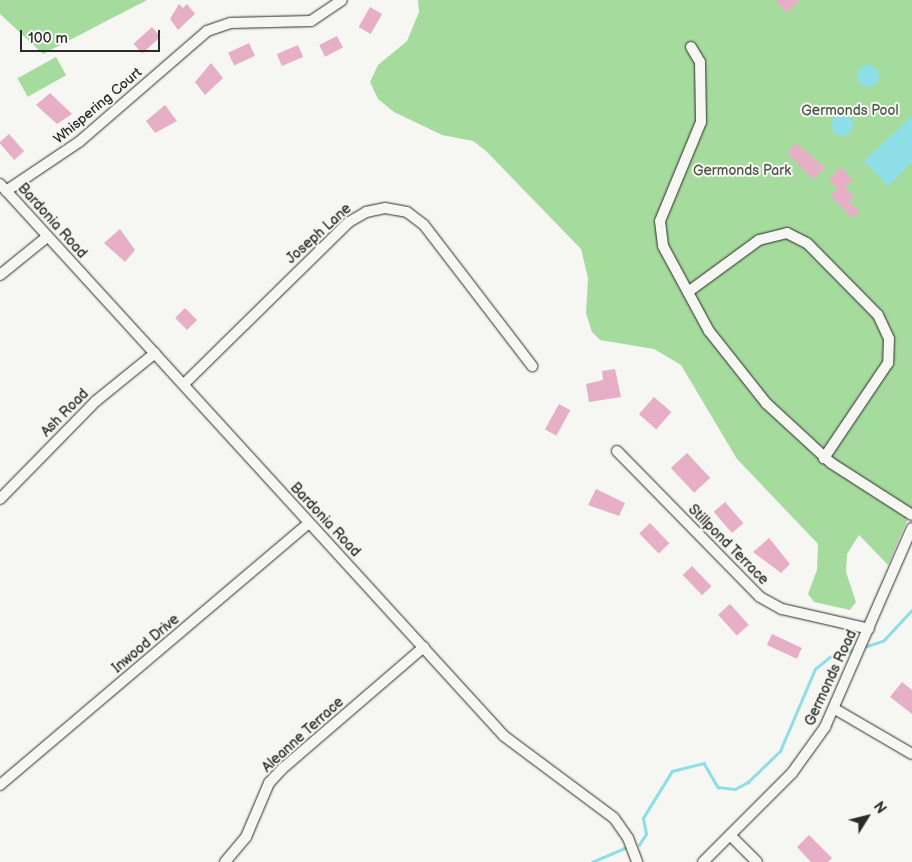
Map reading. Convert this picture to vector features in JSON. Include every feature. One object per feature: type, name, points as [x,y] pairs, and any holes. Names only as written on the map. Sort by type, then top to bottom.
[{"type":"street","name":"Whispering Court","points":[[3,187],[79,142],[207,31],[237,22],[311,21],[342,0]]},
{"type":"street","points":[[691,47],[700,62],[701,122],[659,231],[709,331],[744,378],[824,458],[912,515]]},
{"type":"street","name":"Bardonia Road","points":[[3,187],[156,353],[309,524],[518,750],[614,818],[628,838],[637,862]]},
{"type":"street","name":"Joseph Lane","points":[[184,384],[349,222],[366,212],[385,208],[407,212],[424,225],[532,366]]},
{"type":"street","points":[[688,292],[764,238],[793,235],[838,273],[884,324],[890,344],[888,363],[824,458]]},
{"type":"street","points":[[0,275],[48,237]]},
{"type":"street","name":"Ash Road","points":[[0,499],[96,401],[156,353]]},
{"type":"street","name":"Stillpond Terrace","points":[[617,451],[760,597],[782,609],[869,629]]},
{"type":"street","name":"Inwood Drive","points":[[0,785],[309,524]]},
{"type":"street","name":"Germonds Road","points":[[703,862],[797,767],[835,709],[912,528]]},
{"type":"street","name":"Aleanne Terrace","points":[[225,862],[246,837],[269,783],[282,769],[424,647]]},
{"type":"street","points":[[835,709],[912,754]]},
{"type":"street","points":[[730,835],[756,862]]},
{"type":"green space","points":[[0,0],[147,0],[43,54],[0,14]]},
{"type":"green space","name":"Germonds Park","points":[[418,0],[912,0],[912,509],[888,565],[859,535],[847,554],[846,572],[856,602],[850,610],[814,602],[808,594],[817,570],[818,544],[737,459],[681,365],[654,349],[600,340],[592,332],[586,313],[588,278],[581,249],[485,150],[473,141],[442,135],[394,112],[378,99],[370,82],[378,65],[407,41],[419,12]]},
{"type":"green space","points":[[56,57],[66,75],[28,97],[18,78]]},
{"type":"water","points":[[868,65],[876,68],[879,76],[876,84],[868,87],[860,84],[857,76],[860,68]]},
{"type":"water","points":[[842,114],[850,117],[853,125],[850,133],[842,136],[834,133],[831,125],[834,117]]},
{"type":"water","points":[[912,116],[912,162],[888,186],[864,161]]},
{"type":"building","points":[[775,0],[800,0],[787,13]]},
{"type":"building","points":[[179,4],[183,8],[187,4],[195,14],[178,30],[170,19]]},
{"type":"building","points":[[370,7],[382,14],[371,34],[358,27]]},
{"type":"building","points":[[152,27],[161,37],[142,53],[133,44]]},
{"type":"building","points":[[337,36],[343,48],[325,57],[319,45]]},
{"type":"building","points":[[249,43],[255,56],[234,65],[228,53]]},
{"type":"building","points":[[298,45],[303,57],[282,66],[277,54]]},
{"type":"building","points":[[211,63],[223,78],[205,95],[195,82]]},
{"type":"building","points":[[50,93],[72,114],[57,124],[36,105]]},
{"type":"building","points":[[165,105],[177,121],[155,133],[146,121]]},
{"type":"building","points":[[9,134],[24,151],[14,160],[0,143]]},
{"type":"building","points":[[796,143],[825,168],[813,179],[787,153]]},
{"type":"building","points":[[841,167],[853,180],[845,187],[854,197],[849,201],[860,212],[853,218],[830,196],[837,189],[829,179]]},
{"type":"building","points":[[120,229],[135,250],[125,262],[104,243]]},
{"type":"building","points":[[185,308],[197,320],[187,330],[175,318]]},
{"type":"building","points":[[615,369],[621,397],[589,402],[586,384],[603,380],[602,371]]},
{"type":"building","points":[[654,397],[671,412],[656,429],[639,414]]},
{"type":"building","points":[[559,404],[570,410],[556,436],[545,429]]},
{"type":"building","points":[[687,453],[710,478],[694,493],[671,468]]},
{"type":"building","points":[[596,489],[625,503],[619,516],[588,505]]},
{"type":"building","points":[[725,502],[743,523],[732,533],[714,512]]},
{"type":"building","points":[[650,523],[669,543],[659,554],[639,533]]},
{"type":"building","points":[[769,538],[790,564],[781,573],[753,552]]},
{"type":"building","points":[[692,566],[711,586],[702,595],[683,575]]},
{"type":"building","points":[[730,604],[749,625],[737,636],[718,615]]},
{"type":"building","points":[[772,634],[802,648],[797,659],[767,645]]},
{"type":"building","points":[[902,682],[912,690],[912,714],[890,697]]},
{"type":"building","points":[[809,835],[832,858],[828,862],[811,862],[797,847]]},
{"type":"waterway","points":[[864,647],[883,641],[912,610]]},
{"type":"waterway","points":[[639,845],[646,834],[643,818],[672,771],[704,763],[718,787],[735,789],[748,782],[780,751],[815,669],[830,657],[856,649]]},
{"type":"waterway","points":[[592,862],[625,848]]},
{"type":"park label","name":"Germonds Pool","points":[[850,111]]}]
